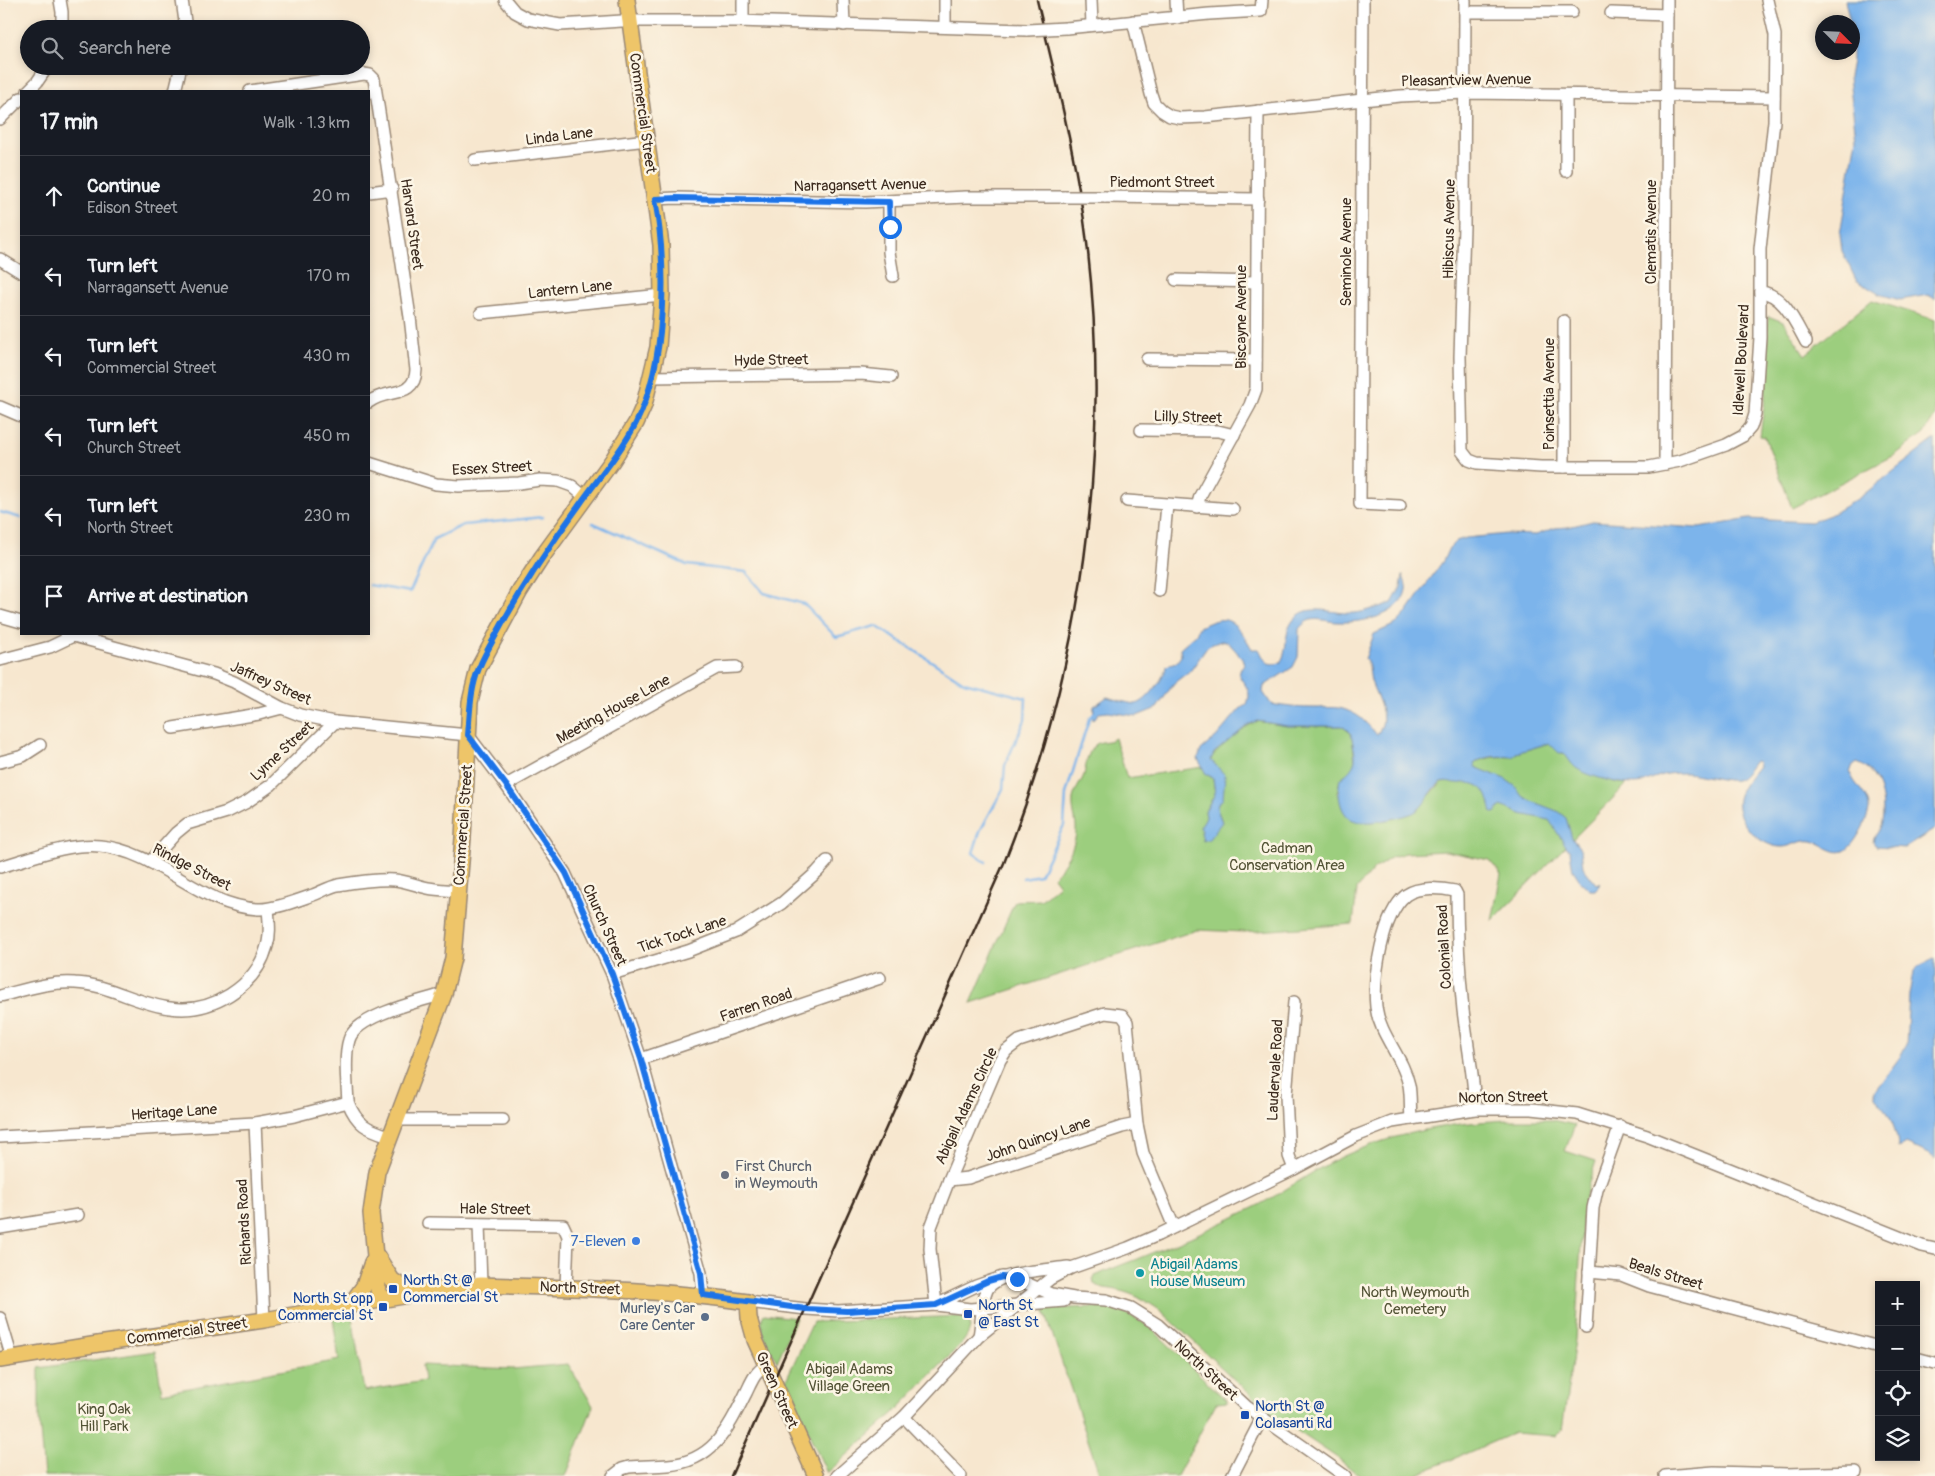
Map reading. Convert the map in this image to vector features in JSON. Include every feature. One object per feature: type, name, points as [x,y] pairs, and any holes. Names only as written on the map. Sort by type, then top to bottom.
[{"type":"main road","name":"Commercial Street","points":[[6,1359],[264,1320],[376,1300],[375,1253],[371,1213],[377,1172],[444,994],[453,958],[470,702],[478,669],[524,584],[636,423],[644,405],[658,347],[662,295],[661,245],[627,0]]},
{"type":"main road","points":[[375,1253],[392,1280],[413,1294]]},
{"type":"main road","points":[[350,1304],[364,1286],[375,1253]]},
{"type":"main road","name":"North Street","points":[[376,1300],[480,1285],[633,1290],[703,1295],[748,1302]]},
{"type":"main road","name":"Green Street","points":[[748,1302],[751,1327],[766,1366],[816,1476]]},
{"type":"street","points":[[60,0],[62,20]]},
{"type":"street","points":[[182,0],[185,20]]},
{"type":"street","points":[[505,0],[522,17],[540,23],[560,25],[630,21],[743,21],[1027,30],[1177,18],[1262,6]]},
{"type":"street","points":[[743,0],[743,21]]},
{"type":"street","points":[[843,0],[844,25]]},
{"type":"street","points":[[945,0],[945,27]]},
{"type":"street","points":[[1091,0],[1092,25]]},
{"type":"street","points":[[1176,0],[1177,18]]},
{"type":"street","name":"Seminole Avenue","points":[[1363,0],[1360,504],[1400,506]]},
{"type":"street","name":"Hibiscus Avenue","points":[[1465,0],[1464,226],[1460,441],[1466,458]]},
{"type":"street","name":"Clematis Avenue","points":[[1665,464],[1667,0]]},
{"type":"street","name":"Idlewell Boulevard","points":[[1466,458],[1482,464],[1634,468],[1665,464],[1732,442],[1743,436],[1751,427],[1756,404],[1760,337],[1760,249],[1772,143],[1774,97],[1775,35],[1767,0]]},
{"type":"street","points":[[1464,12],[1572,12]]},
{"type":"street","points":[[1611,13],[1666,15]]},
{"type":"street","name":"Pleasantview Avenue","points":[[1133,21],[1154,103],[1170,116],[1185,118],[1258,112],[1408,95],[1465,93],[1774,97]]},
{"type":"street","points":[[29,90],[41,75]]},
{"type":"street","points":[[175,90],[179,75]]},
{"type":"street","name":"Harvard Street","points":[[257,90],[357,75]]},
{"type":"street","name":"Harvard Street","points":[[368,75],[372,76],[376,86],[414,346],[416,378],[407,389],[384,394],[370,401]]},
{"type":"street","points":[[1566,95],[1566,170]]},
{"type":"street","points":[[0,118],[20,99]]},
{"type":"street","name":"Biscayne Avenue","points":[[1197,507],[1200,496],[1234,435],[1254,394],[1256,360],[1258,112]]},
{"type":"street","name":"Linda Lane","points":[[475,160],[646,140]]},
{"type":"street","points":[[370,192],[392,189]]},
{"type":"street","name":"Piedmont Street","points":[[1065,197],[1258,199]]},
{"type":"street","name":"Narragansett Avenue","points":[[655,199],[889,202],[961,198],[1065,197]]},
{"type":"street","points":[[889,202],[889,252],[893,276]]},
{"type":"street","points":[[0,259],[20,271]]},
{"type":"street","points":[[1176,280],[1256,282]]},
{"type":"street","points":[[1760,292],[1770,295],[1784,306],[1793,317],[1806,342]]},
{"type":"street","name":"Lantern Lane","points":[[481,313],[662,295]]},
{"type":"street","name":"Poinsettia Avenue","points":[[1564,321],[1564,467]]},
{"type":"street","points":[[1147,359],[1256,360]]},
{"type":"street","name":"Hyde Street","points":[[651,377],[861,374],[892,377]]},
{"type":"street","points":[[0,407],[20,416]]},
{"type":"street","name":"Lilly Street","points":[[1141,430],[1218,431],[1234,435]]},
{"type":"street","name":"Essex Street","points":[[370,463],[436,484],[459,486],[540,480],[558,481],[572,486],[585,496]]},
{"type":"street","points":[[1127,501],[1233,509]]},
{"type":"street","points":[[1159,591],[1167,505]]},
{"type":"street","points":[[0,616],[20,622]]},
{"type":"street","points":[[0,660],[50,647],[69,635]]},
{"type":"street","name":"Jaffrey Street","points":[[69,635],[214,674],[300,715],[335,722],[468,735]]},
{"type":"street","name":"Meeting House Lane","points":[[506,785],[717,668],[736,667]]},
{"type":"street","points":[[174,728],[259,714],[282,708]]},
{"type":"street","name":"Lyme Street","points":[[150,862],[176,833],[187,824],[227,812],[247,802],[271,785],[335,722]]},
{"type":"street","name":"Church Street","points":[[468,735],[506,785],[566,873],[612,974],[641,1059],[701,1273],[703,1295]]},
{"type":"street","points":[[0,762],[24,756],[40,745]]},
{"type":"street","name":"Rindge Street","points":[[0,866],[81,846],[101,846],[150,862],[199,890],[220,900],[242,907],[268,908],[310,896],[335,886],[376,880],[396,880],[428,888],[458,891]]},
{"type":"street","name":"Tick Tock Lane","points":[[612,974],[688,951],[736,932],[782,903],[827,861]]},
{"type":"street","name":"Colonial Road","points":[[1410,1119],[1409,1085],[1403,1068],[1384,1032],[1376,1008],[1379,956],[1385,932],[1392,912],[1406,896],[1413,892],[1433,889],[1455,891],[1457,894],[1457,948],[1463,1012],[1474,1082],[1475,1109]]},
{"type":"street","points":[[0,996],[74,982],[95,986],[137,1000],[170,1008],[194,1008],[216,1002],[246,982],[259,966],[269,937],[268,908]]},
{"type":"street","name":"Farren Road","points":[[641,1059],[880,978]]},
{"type":"street","points":[[390,1136],[370,1130],[360,1123],[348,1102],[348,1041],[353,1030],[376,1017],[444,994]]},
{"type":"street","name":"Laudervale Road","points":[[1294,1002],[1286,1095],[1289,1151],[1294,1169]]},
{"type":"street","name":"Abigail Adams Circle","points":[[936,1305],[930,1249],[931,1227],[1000,1060],[1006,1051],[1019,1040],[1106,1013],[1122,1015],[1127,1022],[1137,1124],[1142,1153],[1174,1227]]},
{"type":"street","name":"Heritage Lane","points":[[0,1137],[255,1122],[294,1116],[348,1102]]},
{"type":"street","name":"Norton Street","points":[[1002,1277],[1079,1264],[1128,1248],[1294,1169],[1356,1136],[1392,1122],[1475,1109],[1532,1109],[1577,1114],[1620,1126],[1886,1232],[1935,1249]]},
{"type":"street","points":[[395,1120],[503,1120]]},
{"type":"street","name":"Richards Road","points":[[255,1122],[264,1320]]},
{"type":"street","name":"John Quincy Lane","points":[[949,1180],[968,1178],[1122,1126],[1137,1124]]},
{"type":"street","points":[[1586,1327],[1593,1208],[1596,1190],[1620,1126]]},
{"type":"street","points":[[0,1228],[78,1215]]},
{"type":"street","name":"Hale Street","points":[[428,1223],[563,1225],[568,1236],[566,1288]]},
{"type":"street","points":[[479,1224],[480,1285]]},
{"type":"street","name":"Norton Street","points":[[836,1476],[904,1417],[979,1336],[1007,1312],[1020,1305],[1037,1289],[1079,1264]]},
{"type":"street","name":"Beals Street","points":[[1589,1272],[1621,1275],[1649,1286],[1875,1346]]},
{"type":"street","points":[[979,1336],[985,1296],[989,1287],[1002,1277]]},
{"type":"street","name":"North Street","points":[[936,1305],[976,1286],[1002,1277],[1017,1279],[1037,1289],[1058,1296],[1119,1303],[1144,1314],[1228,1391],[1262,1418],[1345,1476]]},
{"type":"street","name":"North Street","points":[[748,1302],[828,1311],[936,1305],[957,1308],[984,1308],[1086,1299]]},
{"type":"street","points":[[0,1318],[6,1359]]},
{"type":"street","points":[[1920,1359],[1935,1363]]},
{"type":"street","points":[[613,1476],[622,1469],[629,1467],[683,1462],[704,1454],[723,1435],[754,1377],[766,1366]]},
{"type":"street","points":[[904,1417],[961,1476]]},
{"type":"street","points":[[1232,1476],[1262,1418]]},
{"type":"street","points":[[1665,1476],[1714,1472],[1787,1474],[1856,1472]]},
{"type":"green space","points":[[1872,300],[1935,320],[1935,416],[1924,433],[1895,455],[1792,508],[1765,437],[1760,436],[1765,399],[1768,316],[1783,322],[1805,355]]},
{"type":"green space","name":"Cadman Conservation Area","points":[[1257,721],[1287,726],[1342,726],[1352,734],[1355,762],[1352,769],[1340,779],[1337,794],[1370,822],[1392,819],[1414,812],[1442,782],[1448,781],[1464,769],[1478,762],[1493,757],[1513,757],[1516,753],[1549,743],[1559,753],[1564,753],[1584,770],[1610,781],[1627,784],[1492,921],[1501,874],[1489,860],[1446,851],[1406,853],[1392,857],[1374,869],[1357,889],[1353,924],[1244,932],[1197,930],[971,1003],[1015,901],[1041,900],[1059,885],[1053,877],[1073,847],[1076,826],[1073,799],[1084,775],[1088,756],[1094,746],[1115,738],[1127,778],[1203,767],[1206,774],[1213,778],[1215,794],[1205,811],[1206,817],[1201,827],[1222,822],[1217,809],[1215,766],[1210,760],[1231,738]]},
{"type":"green space","name":"North Weymouth Cemetery","points":[[1509,1120],[1552,1120],[1575,1125],[1565,1151],[1596,1161],[1588,1186],[1583,1212],[1575,1340],[1562,1430],[1556,1436],[1514,1433],[1413,1476],[1360,1476],[1336,1457],[1269,1412],[1161,1311],[1135,1296],[1117,1290],[1102,1288],[1094,1284],[1093,1277],[1163,1249],[1244,1212],[1329,1163],[1373,1144],[1439,1127]]},
{"type":"green space","points":[[1096,1307],[1119,1311],[1146,1324],[1228,1402],[1216,1403],[1177,1476],[1100,1476],[1044,1309]]},
{"type":"green space","name":"Abigail Adams Village Green","points":[[764,1314],[796,1318],[777,1362],[763,1332],[762,1319]]},
{"type":"green space","name":"King Oak Hill Park","points":[[352,1316],[364,1391],[424,1381],[422,1365],[513,1369],[568,1364],[593,1406],[566,1476],[44,1476],[39,1419],[39,1368],[155,1351],[162,1393],[339,1360],[333,1319]]},
{"type":"green space","name":"Abigail Adams Village Green","points":[[964,1316],[969,1318],[970,1328],[963,1342],[896,1411],[827,1473],[785,1382],[813,1322]]},
{"type":"water","points":[[1845,0],[1935,0],[1935,299],[1928,295],[1900,300],[1879,294],[1856,280],[1842,251],[1840,234],[1856,138],[1849,77],[1852,60],[1860,60],[1860,15],[1848,15]]},
{"type":"water","points":[[1935,439],[1935,829],[1905,848],[1876,846],[1873,842],[1882,820],[1882,800],[1876,781],[1871,773],[1857,763],[1852,767],[1850,773],[1867,800],[1869,809],[1866,820],[1856,839],[1848,848],[1840,852],[1812,841],[1804,841],[1785,847],[1773,846],[1756,837],[1749,830],[1739,813],[1738,804],[1739,795],[1743,787],[1759,766],[1758,762],[1755,761],[1744,775],[1736,780],[1679,773],[1664,775],[1635,784],[1627,784],[1590,775],[1574,766],[1564,753],[1559,753],[1549,743],[1516,753],[1513,757],[1498,756],[1474,764],[1475,767],[1505,779],[1515,786],[1521,795],[1531,801],[1557,811],[1566,818],[1572,838],[1581,850],[1583,867],[1596,884],[1601,883],[1595,890],[1590,890],[1581,882],[1573,870],[1570,852],[1549,820],[1521,814],[1501,806],[1495,813],[1492,813],[1486,793],[1474,784],[1442,782],[1418,810],[1413,813],[1374,822],[1353,820],[1348,817],[1342,808],[1339,790],[1340,779],[1354,764],[1355,754],[1351,733],[1342,726],[1287,726],[1257,721],[1248,725],[1214,753],[1211,760],[1225,775],[1223,799],[1218,803],[1217,809],[1222,822],[1209,839],[1203,841],[1200,827],[1206,817],[1205,811],[1215,794],[1213,778],[1206,774],[1198,759],[1201,750],[1247,704],[1249,697],[1248,690],[1240,677],[1244,664],[1242,658],[1228,642],[1221,641],[1208,646],[1191,670],[1174,683],[1157,708],[1137,716],[1108,712],[1099,713],[1093,720],[1094,706],[1107,697],[1135,704],[1150,695],[1163,676],[1166,666],[1176,663],[1181,656],[1180,648],[1196,634],[1199,627],[1218,620],[1229,621],[1234,624],[1252,649],[1259,649],[1266,662],[1272,664],[1280,663],[1283,658],[1289,627],[1298,615],[1313,610],[1346,613],[1359,612],[1392,603],[1401,587],[1403,575],[1406,590],[1403,599],[1388,612],[1357,621],[1314,620],[1304,623],[1299,629],[1298,657],[1293,667],[1264,686],[1263,692],[1271,704],[1298,708],[1335,708],[1346,710],[1360,717],[1377,734],[1381,728],[1383,714],[1365,659],[1374,634],[1396,624],[1404,616],[1443,561],[1449,548],[1456,541],[1466,538],[1507,534],[1536,535],[1555,528],[1593,521],[1699,528],[1749,519],[1811,522],[1830,515],[1859,498]]},
{"type":"water","points":[[1935,958],[1935,1160],[1928,1154],[1906,1144],[1898,1148],[1896,1134],[1891,1121],[1874,1092],[1900,1057],[1906,1045],[1909,995],[1912,978],[1917,967]]},
{"type":"waterway","points":[[0,512],[20,518]]},
{"type":"waterway","points":[[370,585],[410,592],[434,539],[463,525],[543,517]]},
{"type":"waterway","points":[[593,523],[687,565],[746,572],[764,593],[804,604],[836,637],[876,626],[964,682],[1026,698],[1025,720],[1005,765],[1003,789],[980,831],[973,853],[986,862]]},
{"type":"waterway","points":[[1023,878],[1040,875],[1064,825],[1066,794],[1089,719],[1095,713]]},
{"type":"railway","points":[[731,1476],[1004,863],[1031,788],[1053,713],[1071,636],[1084,558],[1092,480],[1096,401],[1094,322],[1087,243],[1078,181],[1037,0]]},
{"type":"place","name":"First Church in Weymouth","points":[[725,1175]]},
{"type":"place","name":"7-Eleven","points":[[636,1241]]},
{"type":"place","name":"Abigail Adams House Museum","points":[[1140,1273]]},
{"type":"place","name":"North St @ Commercial St","points":[[393,1289]]},
{"type":"place","name":"North St opp Commercial St","points":[[383,1307]]},
{"type":"place","name":"North St @ East St","points":[[968,1314]]},
{"type":"place","name":"Murley's Car Care Center","points":[[705,1317]]},
{"type":"place","name":"North St @ Colasanti Rd","points":[[1245,1415]]},
{"type":"route","points":[[890,227],[889,202],[655,199],[661,245],[662,295],[658,347],[644,405],[626,441],[542,557],[520,591],[490,646],[478,669],[470,702],[468,735],[506,785],[566,873],[612,974],[641,1059],[701,1273],[703,1295],[828,1311],[871,1310],[936,1305],[988,1281],[1002,1277],[1017,1279]]}]
